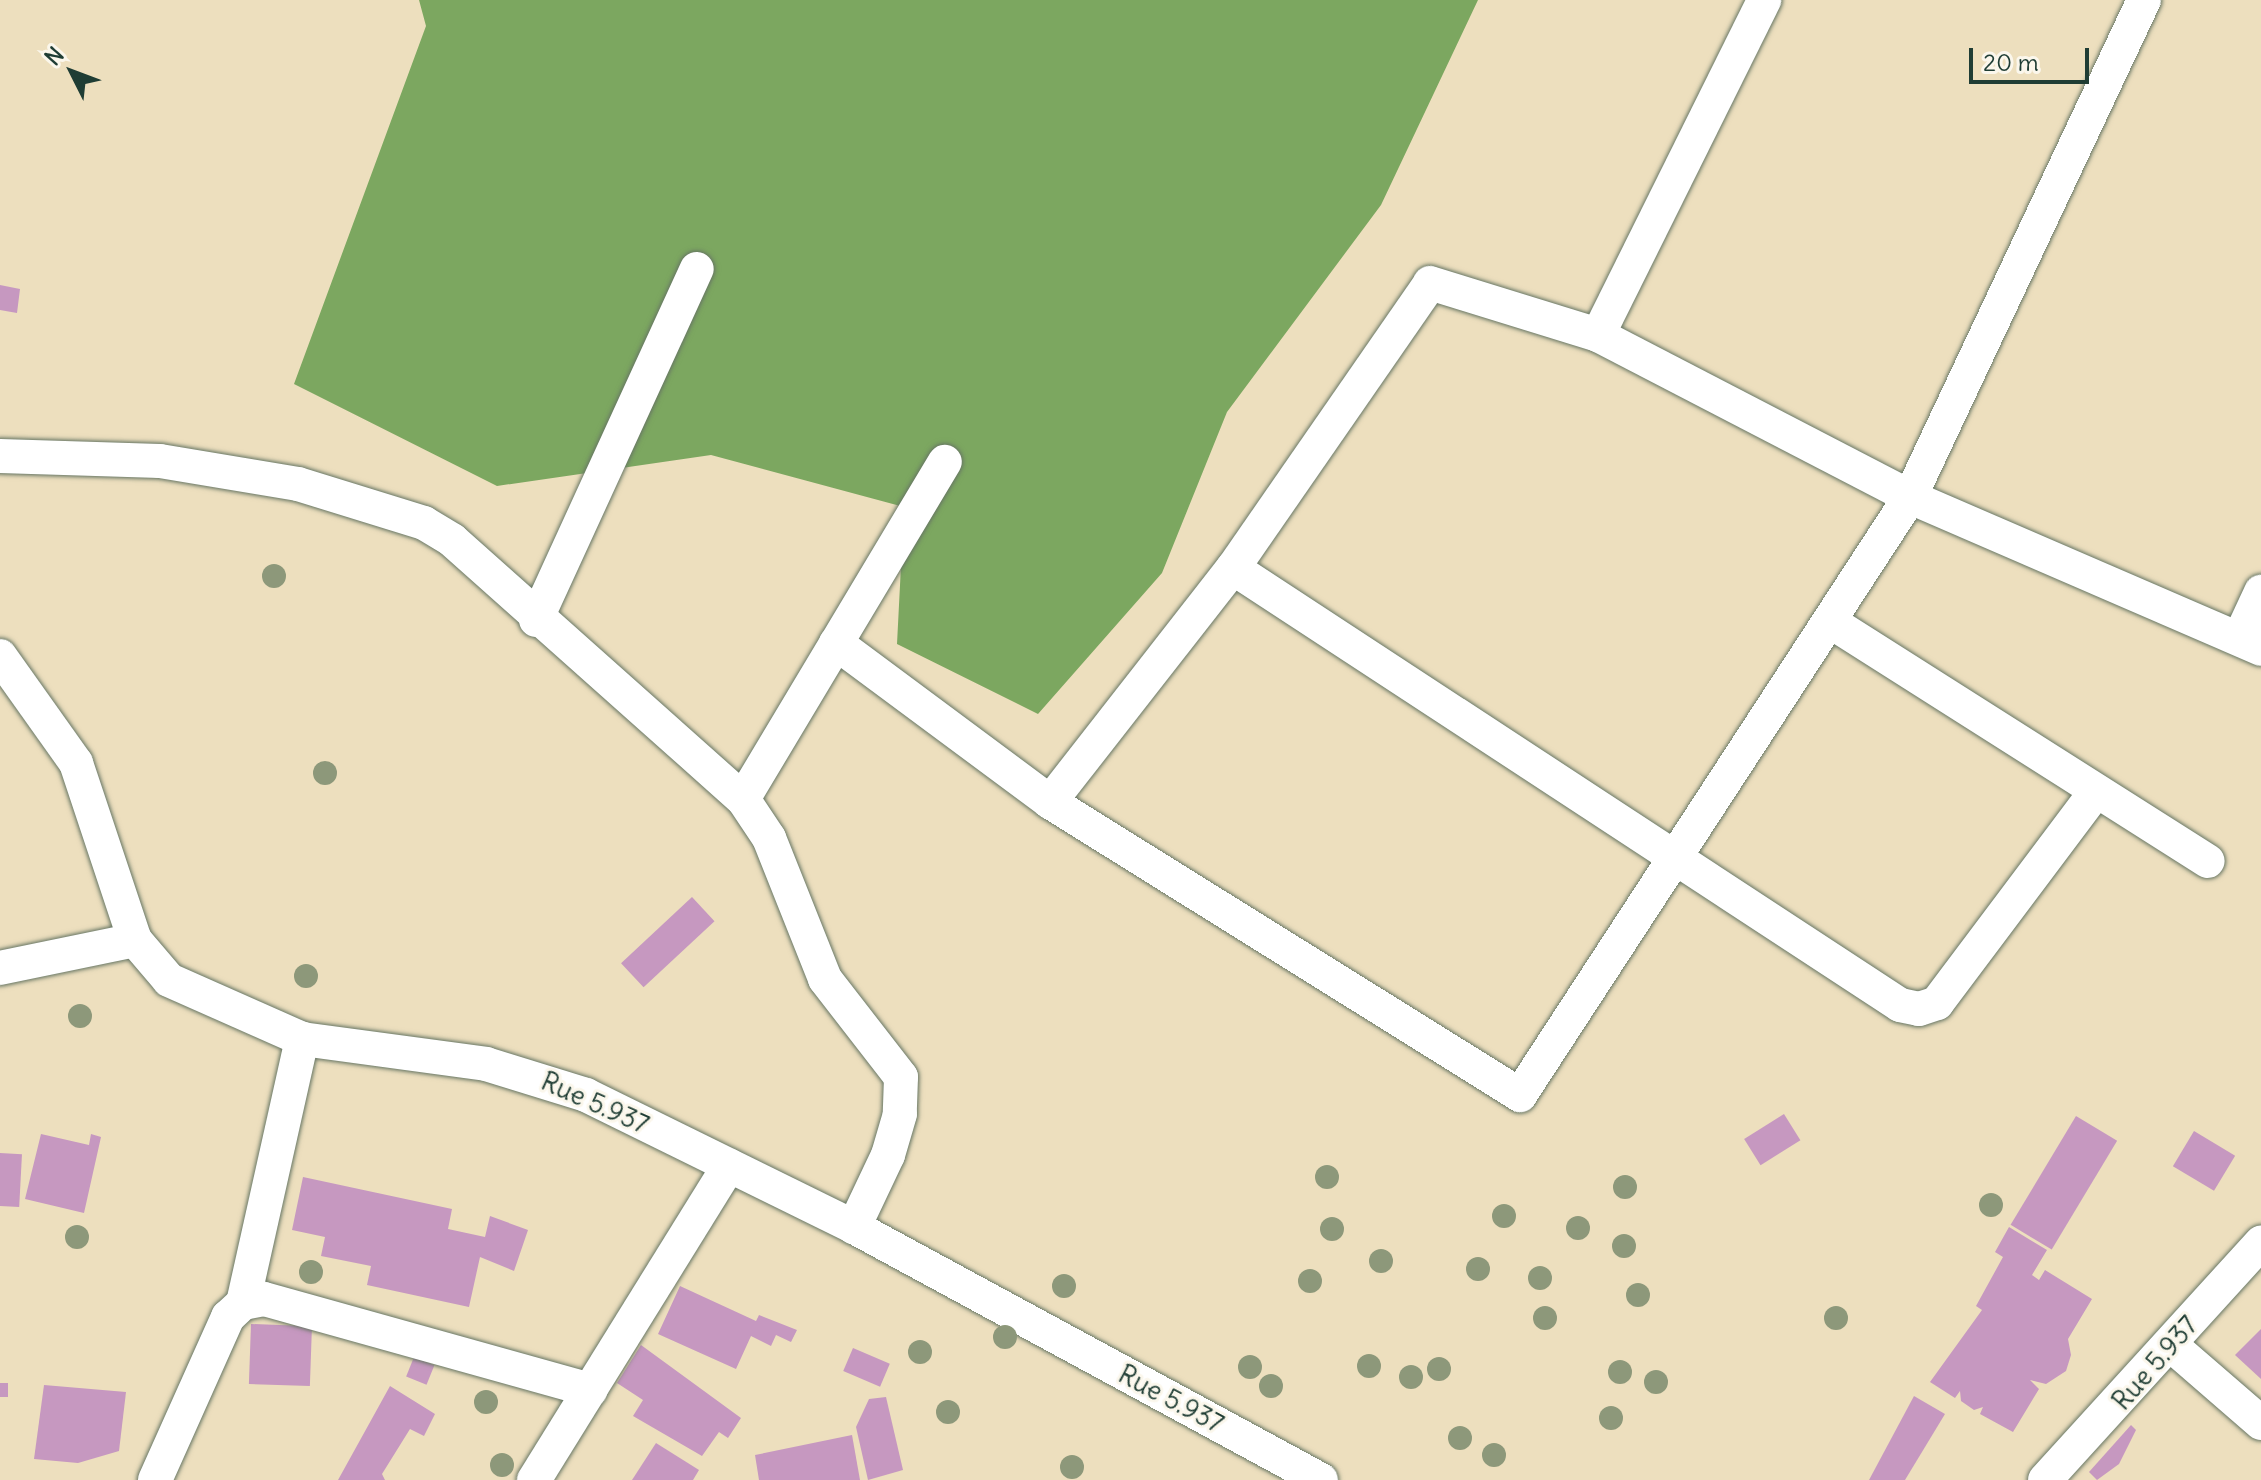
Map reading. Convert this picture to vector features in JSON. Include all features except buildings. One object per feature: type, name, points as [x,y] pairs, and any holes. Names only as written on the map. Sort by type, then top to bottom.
[{"type":"street","points":[[1598,335],[1764,0]]},
{"type":"street","points":[[836,643],[1050,802],[1520,1095],[1677,862],[1910,497],[2144,0]]},
{"type":"street","points":[[536,620],[697,269]]},
{"type":"street","points":[[1050,802],[1233,568],[1430,283],[1598,335],[1910,497],[2251,643],[2261,592]]},
{"type":"street","points":[[0,456],[160,461],[298,484],[394,511],[452,540],[536,620],[743,799],[769,838],[825,979],[901,1077],[900,1114],[888,1155],[854,1227]]},
{"type":"street","points":[[743,799],[945,462]]},
{"type":"street","points":[[1233,568],[1677,862],[1900,1005],[1919,1009],[1937,1003],[2096,791]]},
{"type":"street","points":[[1831,622],[2208,861]]},
{"type":"street","name":"Rue 5.937","points":[[0,656],[76,763],[135,940],[169,980],[302,1039],[531,1074],[586,1095],[854,1227],[1271,1468],[1321,1480]]},
{"type":"street","points":[[0,968],[135,940]]},
{"type":"street","points":[[243,1303],[302,1039]]},
{"type":"street","points":[[534,1480],[729,1166]]},
{"type":"street","name":"Rue 5.937","points":[[2045,1480],[2261,1243]]},
{"type":"street","points":[[155,1480],[228,1317],[243,1303],[264,1299],[591,1390]]},
{"type":"street","points":[[2171,1345],[2261,1423]]},
{"type":"green space","points":[[419,0],[1478,0],[1381,205],[1227,412],[1162,573],[1038,714],[897,644],[904,507],[711,455],[497,486],[294,384],[426,26]]}]
